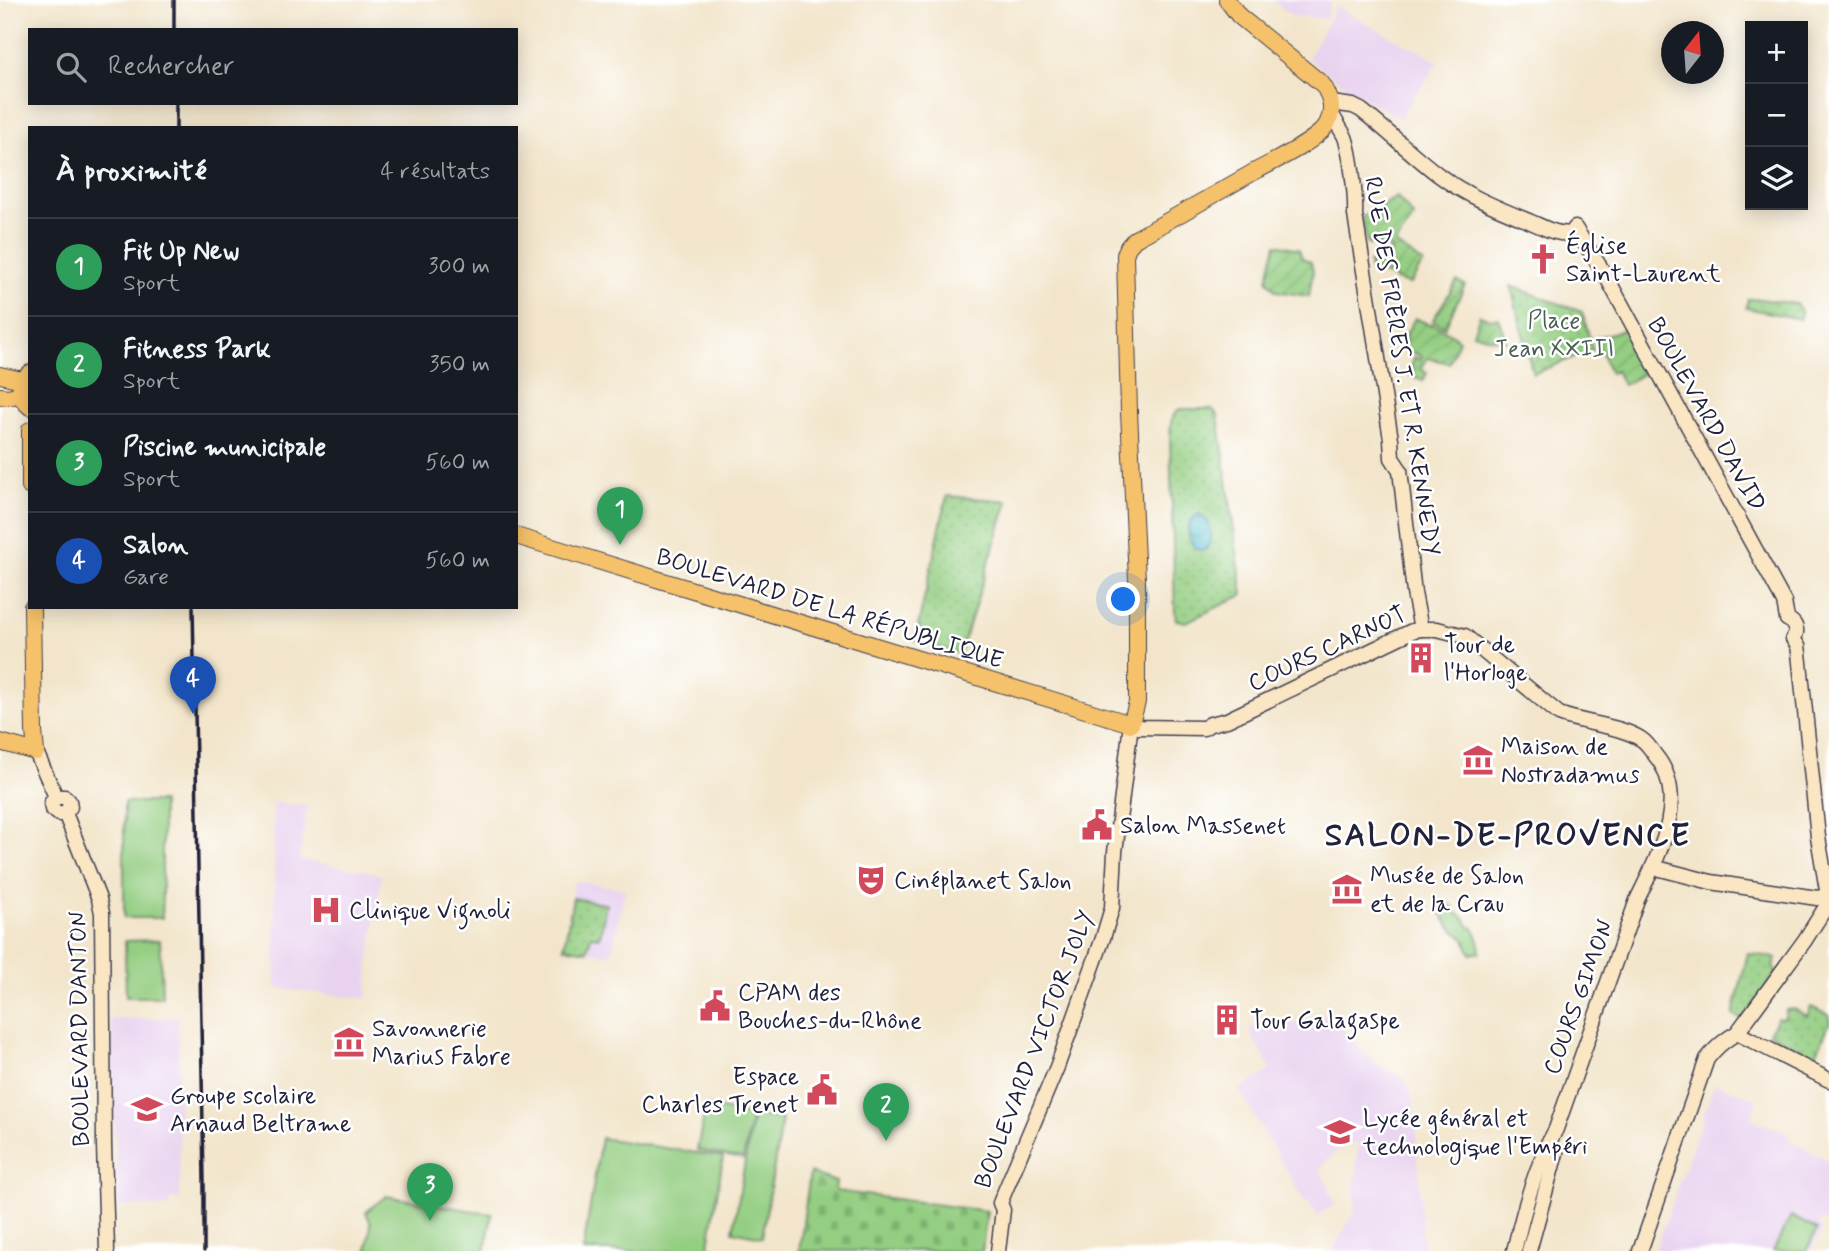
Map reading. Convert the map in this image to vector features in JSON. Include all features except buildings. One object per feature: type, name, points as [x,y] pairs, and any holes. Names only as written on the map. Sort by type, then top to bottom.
[{"type":"main road","points":[[1131,724],[1137,702],[1137,617],[1125,264],[1128,247],[1135,239],[1321,133],[1328,122],[1331,108],[1322,83],[1239,16],[1227,0]]},
{"type":"main road","points":[[0,375],[25,388]]},
{"type":"main road","points":[[0,396],[9,397],[25,388]]},
{"type":"main road","name":"BOULEVARD DE LA RÉPUBLIQUE","points":[[518,537],[1131,724]]},
{"type":"main road","points":[[0,742],[36,752],[32,609]]},
{"type":"street","name":"BOULEVARD DAVID","points":[[1331,108],[1353,106],[1361,110],[1459,189],[1556,232],[1572,233],[1575,228],[1606,276],[1784,602],[1787,619],[1796,627],[1793,639],[1798,646],[1818,837],[1828,896]]},
{"type":"street","name":"RUE DES FRÈRES J. ET R. KENNEDY","points":[[1331,108],[1347,147],[1392,458],[1400,470],[1414,593],[1421,629]]},
{"type":"street","name":"COURS CARNOT","points":[[1131,724],[1136,719],[1204,720],[1210,724],[1227,720],[1412,631],[1437,629],[1465,636]]},
{"type":"street","name":"COURS GIMON","points":[[1465,636],[1559,714],[1642,739],[1659,759],[1666,775],[1671,799],[1667,827],[1653,867],[1637,900],[1556,1129],[1543,1150],[1523,1210],[1514,1251]]},
{"type":"street","name":"BOULEVARD VICTOR JOLY","points":[[998,1251],[1003,1210],[1000,1203],[1057,1067],[1112,908],[1131,724]]},
{"type":"street","name":"BOULEVARD DANTON","points":[[36,752],[56,797],[65,797],[69,801],[70,807],[65,813],[102,913],[107,1251]]},
{"type":"street","points":[[1640,1251],[1707,1059],[1725,1039],[1737,1032],[1805,940],[1827,906],[1828,896],[1817,898],[1711,881],[1653,867]]},
{"type":"street","points":[[1737,1032],[1829,1080]]},
{"type":"street","name":"COURS GIMON","points":[[1529,1251],[1556,1153],[1548,1143]]},
{"type":"shaded area","points":[[1272,0],[1331,0],[1326,19],[1291,15]]},
{"type":"shaded area","points":[[1336,7],[1439,62],[1399,118],[1348,88],[1308,58]]},
{"type":"shaded area","name":"Clinique Vignoli","points":[[273,803],[307,806],[299,860],[382,875],[369,961],[367,999],[276,988]]},
{"type":"shaded area","points":[[574,881],[625,889],[611,955],[564,947]]},
{"type":"shaded area","name":"Lycée général et technologique l'Empéri","points":[[1330,1010],[1346,1034],[1376,1065],[1405,1079],[1413,1100],[1416,1122],[1423,1251],[1332,1251],[1355,1211],[1358,1142],[1337,1151],[1319,1169],[1336,1204],[1317,1216],[1308,1201],[1305,1202],[1239,1090],[1271,1070],[1248,1029],[1262,1021],[1283,1024],[1314,1021]]},
{"type":"shaded area","name":"Groupe scolaire Arnaud Beltrame","points":[[178,1018],[180,1199],[170,1200],[170,1207],[118,1206],[111,1019]]},
{"type":"shaded area","points":[[1715,1084],[1757,1100],[1751,1118],[1788,1134],[1791,1141],[1829,1161],[1829,1216],[1826,1222],[1821,1219],[1818,1225],[1823,1228],[1811,1251],[1655,1251]]},
{"type":"green space","points":[[1397,197],[1414,217],[1395,244],[1423,263],[1410,284],[1370,270],[1369,263],[1381,265],[1392,248],[1377,246],[1372,242],[1371,245],[1367,244],[1362,217]]},
{"type":"green space","points":[[1276,244],[1299,249],[1302,258],[1311,262],[1313,272],[1309,296],[1276,291],[1267,280]]},
{"type":"green space","points":[[1457,281],[1465,285],[1445,327],[1433,320]]},
{"type":"green space","name":"Place Jean XXIII","points":[[1511,286],[1582,312],[1593,350],[1533,374]]},
{"type":"green space","points":[[1748,299],[1796,304],[1801,311],[1800,319],[1746,308]]},
{"type":"green space","points":[[1480,315],[1491,319],[1498,317],[1506,341],[1473,333]]},
{"type":"green space","points":[[1415,318],[1430,325],[1432,323],[1459,340],[1449,363],[1427,358],[1421,369],[1427,373],[1423,381],[1409,375],[1414,357],[1420,360],[1422,356],[1401,349]]},
{"type":"green space","points":[[1627,329],[1641,357],[1637,360],[1644,373],[1623,385],[1616,371],[1610,373],[1595,338]]},
{"type":"green space","points":[[1180,409],[1212,409],[1218,415],[1243,595],[1186,622],[1176,620],[1175,612],[1170,438],[1172,418]]},
{"type":"green space","points":[[947,496],[1008,501],[960,654],[915,640]]},
{"type":"green space","points":[[124,802],[162,802],[162,918],[124,918]]},
{"type":"green space","points":[[573,898],[606,904],[600,937],[591,936],[587,951],[564,947]]},
{"type":"green space","points":[[1438,900],[1453,906],[1452,910],[1474,928],[1480,952],[1471,954],[1467,942],[1440,914]]},
{"type":"green space","points":[[160,940],[162,997],[126,997],[125,941]]},
{"type":"green space","points":[[1748,953],[1776,958],[1773,968],[1777,971],[1743,1020],[1733,1015]]},
{"type":"green space","points":[[1811,1007],[1829,1015],[1829,1024],[1815,1057],[1769,1033],[1777,1018],[1785,1017],[1786,1010],[1794,1009],[1807,1016]]},
{"type":"green space","points":[[706,1106],[752,1115],[743,1159],[697,1150]]},
{"type":"green space","points":[[753,1115],[782,1119],[762,1237],[733,1231]]},
{"type":"green space","points":[[601,1138],[723,1157],[708,1251],[583,1251]]},
{"type":"green space","points":[[810,1173],[836,1182],[835,1191],[987,1211],[982,1251],[799,1251]]},
{"type":"green space","points":[[386,1196],[492,1214],[485,1251],[367,1251],[371,1224],[366,1212]]},
{"type":"green space","points":[[1791,1216],[1817,1230],[1806,1251],[1773,1251]]},
{"type":"water","points":[[1199,514],[1204,517],[1211,532],[1210,542],[1203,551],[1193,545],[1189,534],[1190,522]]},
{"type":"railway","points":[[174,0],[174,28]]},
{"type":"railway","points":[[176,105],[176,126]]},
{"type":"railway","points":[[193,609],[204,1251]]},
{"type":"place","name":"Église Saint-Laurent","points":[[1543,259]]},
{"type":"place","name":"Fit Up New","points":[[620,545]]},
{"type":"place","name":"Tour de l'Horloge","points":[[1421,658]]},
{"type":"place","name":"Salon","points":[[193,714]]},
{"type":"place","name":"Maison de Nostradamus","points":[[1478,760]]},
{"type":"place","name":"Salon Massenet","points":[[1097,825]]},
{"type":"place","name":"Cinéplanet Salon","points":[[871,880]]},
{"type":"place","name":"Musée de Salon et de la Crau","points":[[1347,889]]},
{"type":"place","name":"Clinique Vignoli","points":[[326,910]]},
{"type":"place","name":"CPAM des Bouches-du-Rhône","points":[[715,1006]]},
{"type":"place","name":"Tour Galagaspe","points":[[1227,1020]]},
{"type":"place","name":"Savonnerie Marius Fabre","points":[[349,1042]]},
{"type":"place","name":"Espace Charles Trenet","points":[[822,1090]]},
{"type":"place","name":"Groupe scolaire Arnaud Beltrame","points":[[147,1109]]},
{"type":"place","name":"Lycée général et technologique l'Empéri","points":[[1340,1132]]},
{"type":"place","name":"Fitness Park","points":[[886,1141]]},
{"type":"place","name":"Piscine municipale","points":[[430,1221]]},
{"type":"district","name":"SALON-DE-PROVENCE","points":[[1508,834]]}]
